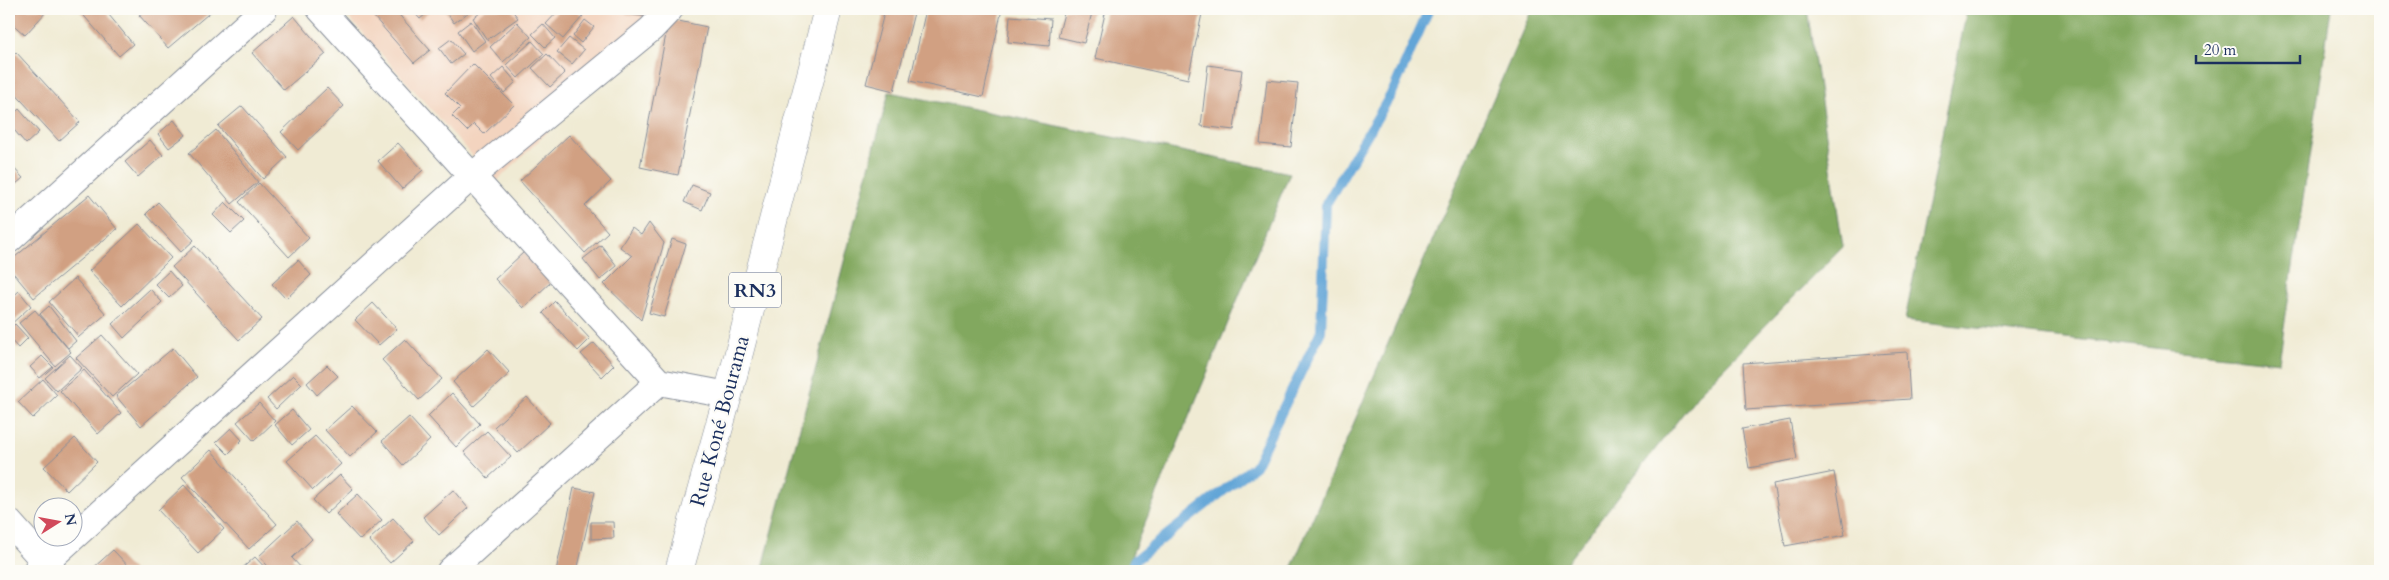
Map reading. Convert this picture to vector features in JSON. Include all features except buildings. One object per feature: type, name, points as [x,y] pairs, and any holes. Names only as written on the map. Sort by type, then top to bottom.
[{"type":"highway","name":"Rue Koné Bourama","points":[[679,571],[728,395],[828,9]]},
{"type":"street","points":[[9,240],[264,9]]},
{"type":"street","points":[[320,9],[659,382],[728,395]]},
{"type":"street","points":[[9,522],[45,568],[472,176],[651,28],[670,9]]},
{"type":"street","points":[[450,571],[659,382]]},
{"type":"shaded area","points":[[341,9],[674,9],[496,182]]},
{"type":"green space","points":[[1532,9],[1807,9],[1843,247],[1700,392],[1560,571],[1290,571]]},
{"type":"green space","points":[[1967,9],[2331,9],[2279,362],[1905,320]]},
{"type":"green space","points":[[889,92],[1290,173],[1125,571],[762,571]]},
{"type":"waterway","points":[[1130,571],[1134,561],[1255,466],[1321,331],[1326,204],[1393,91],[1429,9]]}]
